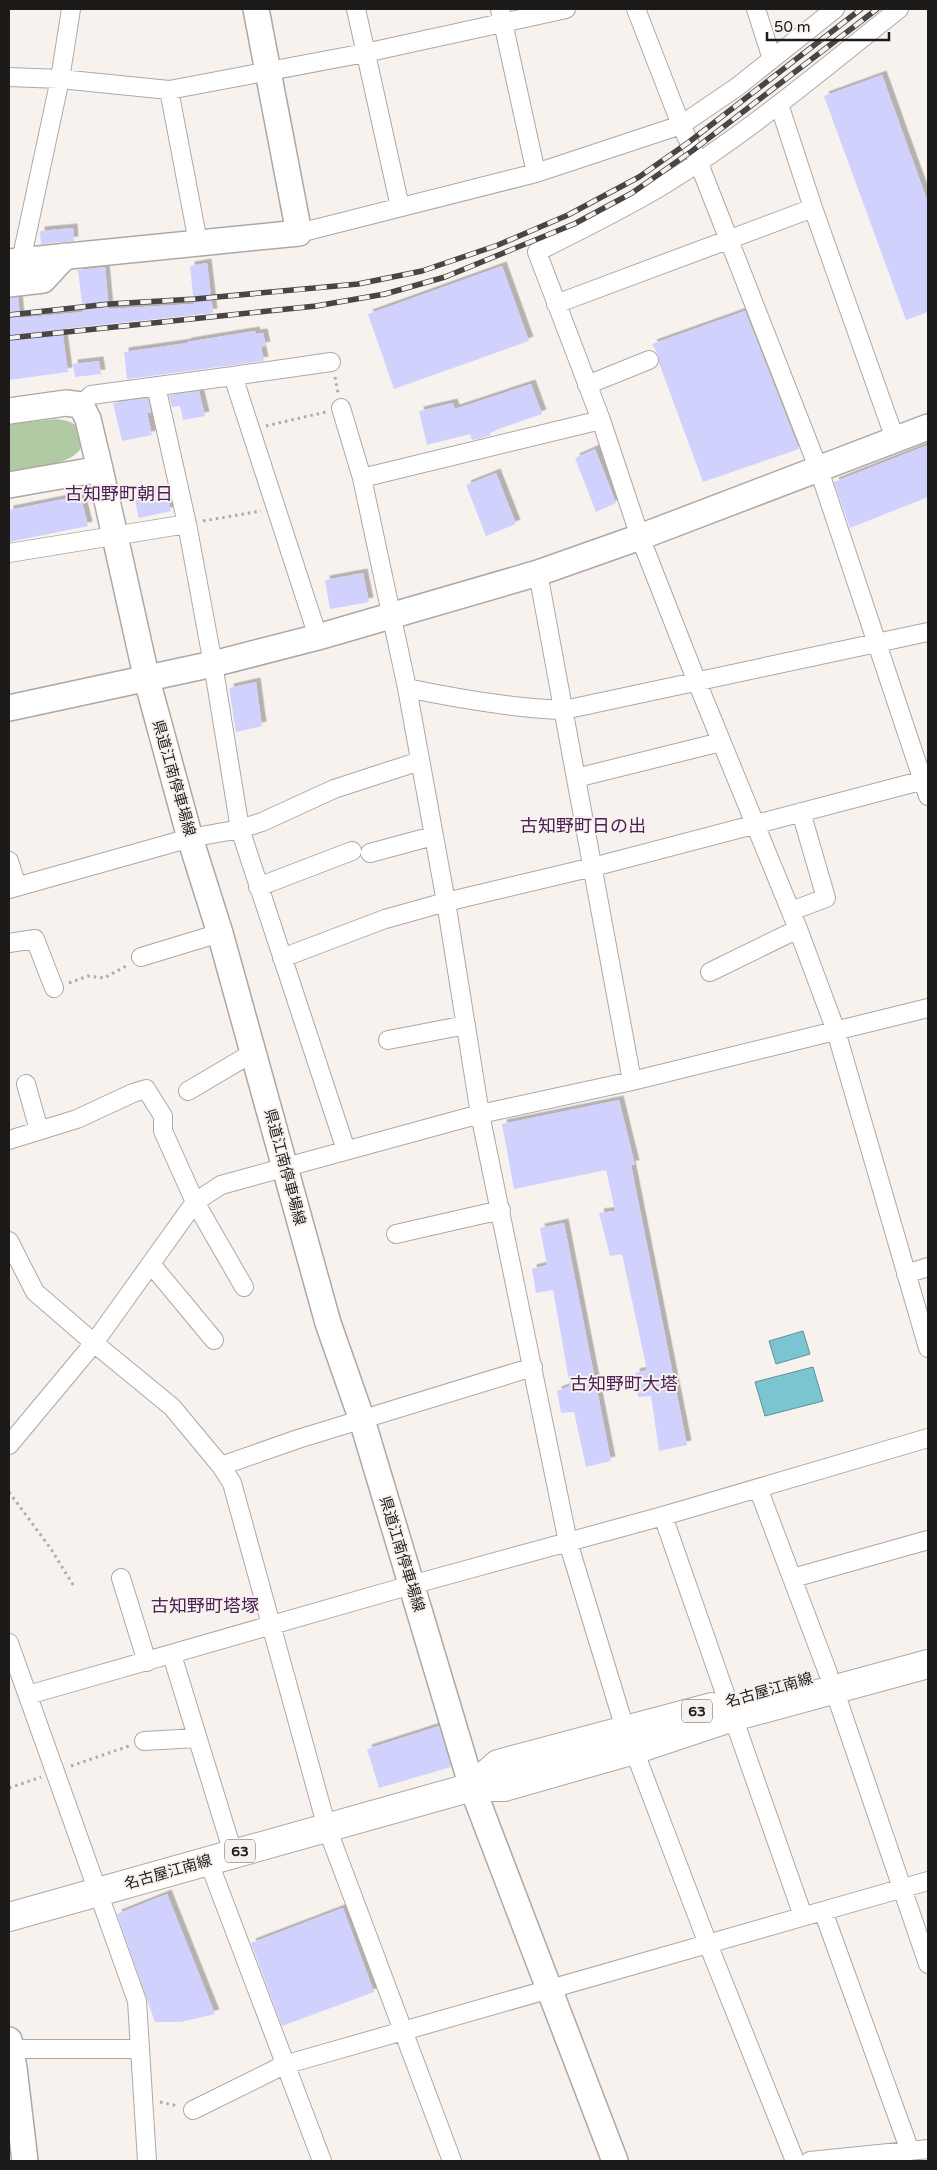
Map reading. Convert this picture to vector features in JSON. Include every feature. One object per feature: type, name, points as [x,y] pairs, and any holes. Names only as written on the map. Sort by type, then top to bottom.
[{"type":"main road","name":"名古屋江南線","points":[[9,1917],[472,1787],[504,1786],[630,1740],[831,1681],[928,1644]]},
{"type":"main road","name":"名古屋江南線","points":[[831,1681],[928,1664]]},
{"type":"street","points":[[71,9],[60,79],[15,261],[299,233],[536,173],[681,125],[737,88],[835,9]]},
{"type":"street","points":[[256,9],[299,233]]},
{"type":"street","points":[[356,9],[400,208]]},
{"type":"street","points":[[9,78],[60,79],[169,90],[365,53],[502,15],[566,9]]},
{"type":"street","points":[[282,958],[385,919],[446,902],[593,867],[801,812],[927,785],[876,641],[819,470],[698,161],[681,125],[636,9]]},
{"type":"street","points":[[756,9],[772,59]]},
{"type":"street","points":[[899,9],[779,104],[665,184],[537,252],[601,420],[640,537],[721,742],[791,911],[836,1031],[928,1348]]},
{"type":"street","points":[[502,15],[536,173]]},
{"type":"street","points":[[169,90],[198,242]]},
{"type":"street","points":[[779,104],[813,208],[894,439]]},
{"type":"street","points":[[556,304],[813,208]]},
{"type":"street","points":[[9,284],[43,280],[66,256]]},
{"type":"street","points":[[587,385],[649,360]]},
{"type":"street","points":[[9,411],[66,403],[81,405],[91,395],[331,362]]},
{"type":"street","points":[[233,376],[318,637]]},
{"type":"street","points":[[156,386],[187,524],[213,664],[240,829],[346,1150]]},
{"type":"street","name":"県道江南停車場線","points":[[81,405],[88,419],[147,680],[190,838],[220,933],[254,1052],[328,1323],[362,1420],[472,1787],[615,2161]]},
{"type":"street","points":[[341,408],[362,478],[393,615],[446,902],[480,1114],[568,1542],[630,1740],[708,1944],[795,2161]]},
{"type":"street","points":[[362,478],[601,420]]},
{"type":"street","points":[[9,708],[147,680],[213,664],[318,637],[538,573],[819,470],[928,427]]},
{"type":"street","points":[[9,485],[100,469]]},
{"type":"street","points":[[9,553],[187,524]]},
{"type":"street","points":[[538,573],[632,1082]]},
{"type":"street","points":[[407,688],[468,701],[532,709],[564,710],[876,641],[928,632]]},
{"type":"street","points":[[576,778],[721,742]]},
{"type":"street","points":[[9,862],[13,888],[190,838],[240,829],[262,822],[334,789],[420,760]]},
{"type":"street","points":[[791,911],[826,898],[801,812]]},
{"type":"street","points":[[370,853],[393,845],[433,836]]},
{"type":"street","points":[[258,888],[352,851]]},
{"type":"street","points":[[710,972],[798,929]]},
{"type":"street","points":[[141,957],[220,933]]},
{"type":"street","points":[[9,944],[35,939],[54,988]]},
{"type":"street","points":[[9,1445],[94,1343],[195,1202],[221,1185],[480,1114],[632,1082],[928,1008]]},
{"type":"street","points":[[388,1040],[466,1025]]},
{"type":"street","points":[[188,1091],[254,1052]]},
{"type":"street","points":[[26,1084],[39,1130]]},
{"type":"street","points":[[9,1140],[77,1119],[133,1093],[146,1089],[163,1116],[163,1131],[195,1202],[244,1287]]},
{"type":"street","points":[[396,1234],[501,1210]]},
{"type":"street","points":[[9,1241],[35,1292],[172,1407],[221,1466],[232,1483],[327,1828],[452,2161]]},
{"type":"street","points":[[151,1264],[214,1340]]},
{"type":"street","points":[[906,1274],[928,1267]]},
{"type":"street","points":[[221,1466],[298,1438],[533,1367]]},
{"type":"street","points":[[28,1695],[411,1585],[663,1516],[928,1438]]},
{"type":"street","points":[[758,1488],[831,1681],[928,1964]]},
{"type":"street","points":[[663,1516],[803,1916]]},
{"type":"street","points":[[793,1578],[928,1540]]},
{"type":"street","points":[[121,1578],[147,1662]]},
{"type":"street","points":[[9,1643],[100,1892],[137,2001],[147,2161]]},
{"type":"street","points":[[172,1655],[198,1738],[220,1857],[284,2065],[322,2161]]},
{"type":"street","points":[[144,1741],[198,1738]]},
{"type":"street","points":[[193,2110],[284,2065],[928,1881]]},
{"type":"street","points":[[822,1911],[910,2151]]},
{"type":"street","points":[[25,2161],[15,2130],[10,2044],[140,2049]]},
{"type":"street","points":[[810,2161],[928,2149]]},
{"type":"path","points":[[251,429],[341,408],[331,362]]},
{"type":"path","points":[[187,524],[276,508]]},
{"type":"path","points":[[54,988],[88,976],[104,978],[141,957]]},
{"type":"path","points":[[9,1492],[51,1549],[75,1588]]},
{"type":"path","points":[[9,1788],[144,1741]]},
{"type":"path","points":[[142,2098],[193,2110]]},
{"type":"green space","points":[[56,419],[71,422],[79,429],[82,444],[78,452],[57,463],[9,472],[9,424]]},
{"type":"water","points":[[803,1331],[810,1354],[776,1364],[769,1341]]},
{"type":"water","points":[[813,1367],[823,1401],[765,1416],[755,1382]]},
{"type":"building","points":[[882,75],[928,203],[928,312],[906,320],[824,96]]},
{"type":"building","points":[[73,228],[74,241],[41,244],[40,231]]},
{"type":"building","points":[[207,263],[213,313],[62,329],[68,372],[9,380],[9,298],[18,297],[20,318],[83,312],[78,270],[105,267],[109,309],[194,304],[190,266]]},
{"type":"building","points":[[502,266],[529,341],[394,389],[368,314]]},
{"type":"building","points":[[745,311],[799,449],[703,482],[659,363],[659,356],[652,344]]},
{"type":"building","points":[[255,331],[256,334],[263,333],[266,346],[261,347],[264,361],[127,379],[124,352]]},
{"type":"building","points":[[99,361],[101,374],[75,377],[73,364]]},
{"type":"building","points":[[531,384],[542,414],[490,432],[491,435],[478,439],[472,440],[470,434],[427,445],[419,411],[453,403],[455,409]]},
{"type":"building","points":[[199,391],[205,416],[183,420],[180,406],[172,407],[169,395]]},
{"type":"building","points":[[148,398],[151,412],[147,413],[152,435],[122,441],[113,403]]},
{"type":"building","points":[[928,445],[928,497],[850,528],[834,482]]},
{"type":"building","points":[[595,449],[616,503],[596,512],[575,458]]},
{"type":"building","points":[[496,473],[516,524],[486,536],[466,485]]},
{"type":"building","points":[[165,488],[171,511],[139,518],[134,496]]},
{"type":"building","points":[[74,497],[82,501],[88,526],[9,542],[9,510]]},
{"type":"building","points":[[363,573],[369,602],[330,609],[325,580]]},
{"type":"building","points":[[256,682],[262,726],[236,732],[229,688]]},
{"type":"building","points":[[619,1100],[635,1165],[631,1165],[687,1445],[659,1451],[651,1396],[638,1397],[635,1373],[647,1370],[622,1254],[610,1256],[599,1213],[615,1211],[606,1170],[514,1189],[502,1124]]},
{"type":"building","points":[[564,1223],[611,1461],[586,1467],[574,1412],[561,1413],[557,1391],[570,1386],[553,1290],[536,1293],[532,1269],[547,1265],[540,1228]]},
{"type":"building","points":[[439,1726],[451,1767],[379,1788],[367,1749]]},
{"type":"building","points":[[167,1894],[215,2014],[181,2022],[155,2022],[117,1914]]},
{"type":"building","points":[[343,1908],[374,1992],[282,2026],[251,1943]]},
{"type":"railway","points":[[9,315],[109,304],[195,299],[358,284],[422,271],[498,245],[568,215],[639,177],[689,142],[861,9]]},
{"type":"railway","points":[[9,338],[316,306],[385,294],[445,277],[574,224],[632,193],[692,151],[877,9]]},
{"type":"district","name":"古知野町朝日","points":[[119,494]]},
{"type":"district","name":"古知野町日の出","points":[[583,826]]},
{"type":"district","name":"古知野町大塔","points":[[624,1384]]},
{"type":"district","name":"古知野町塔塚","points":[[205,1606]]}]
